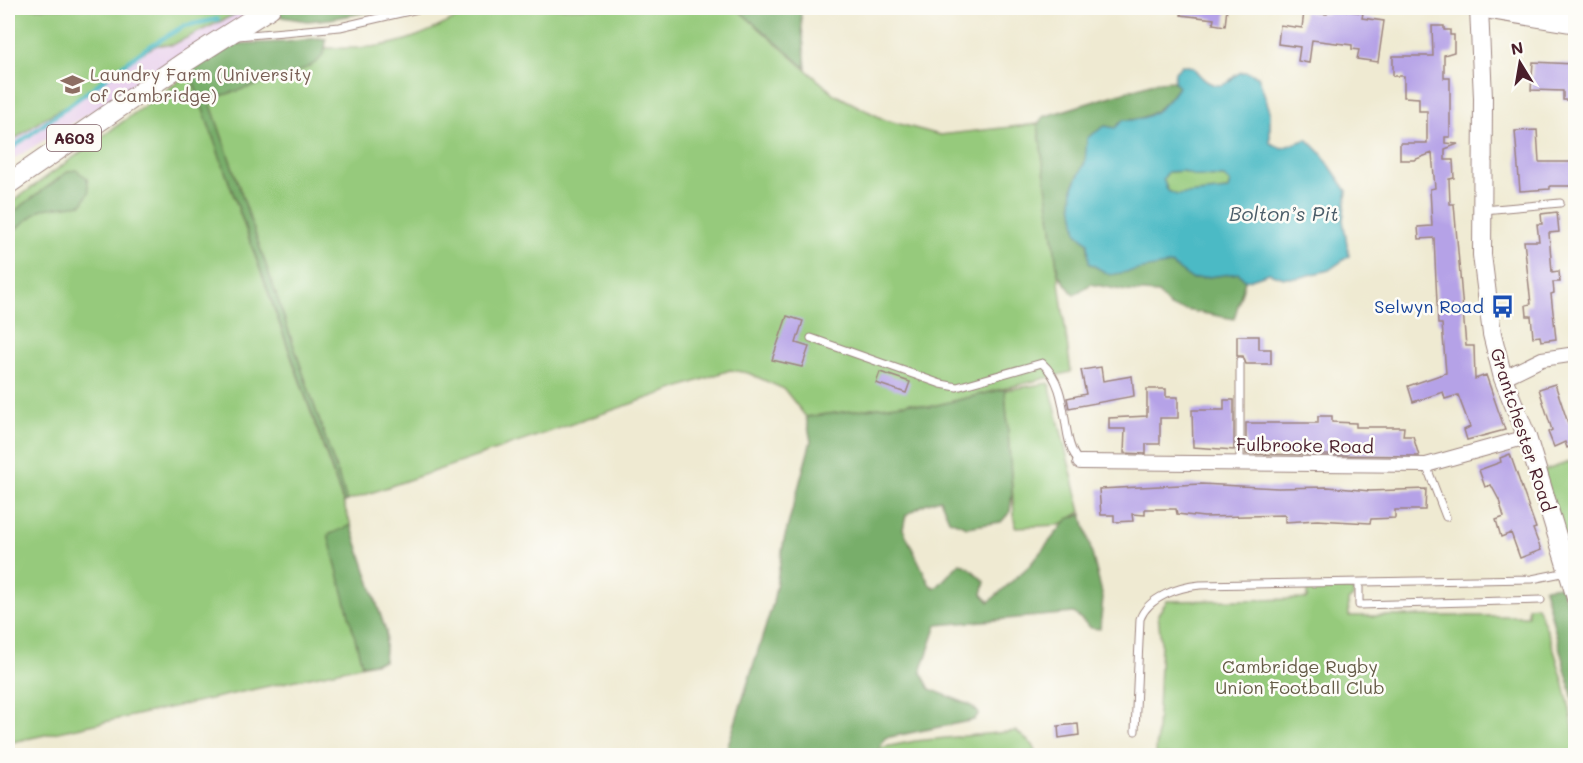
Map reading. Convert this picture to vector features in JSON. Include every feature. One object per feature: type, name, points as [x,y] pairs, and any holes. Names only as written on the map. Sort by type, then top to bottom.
[{"type":"main road","name":"A603","points":[[8,184],[220,39],[270,8]]},
{"type":"main road","points":[[1484,8],[1575,23]]},
{"type":"street","name":"Grantchester Road","points":[[1479,8],[1483,98],[1482,255],[1490,322],[1503,378],[1527,437],[1575,598]]},
{"type":"street","points":[[1503,378],[1542,359],[1575,354]]},
{"type":"street","name":"Fulbrooke Road","points":[[1080,462],[1426,465],[1527,437]]},
{"type":"lane","points":[[220,39],[340,27],[422,8]]},
{"type":"lane","points":[[1482,210],[1560,203]]},
{"type":"lane","points":[[811,338],[941,384],[957,387],[1042,363],[1053,373],[1058,384],[1073,450],[1080,462]]},
{"type":"lane","points":[[1239,361],[1240,463]]},
{"type":"lane","points":[[1426,465],[1446,517]]},
{"type":"lane","points":[[1135,731],[1140,619],[1149,604],[1180,589],[1200,585],[1532,579],[1567,572]]},
{"type":"lane","points":[[1359,583],[1359,604],[1541,600]]},
{"type":"shaded area","name":"Laundry Farm (University of Cambridge)","points":[[8,8],[264,8],[8,162]]},
{"type":"green space","name":"Laundry Farm (University of Cambridge)","points":[[8,8],[248,8],[172,45],[157,45],[140,54],[116,69],[77,100],[45,118],[8,144]]},
{"type":"green space","points":[[281,8],[391,8],[307,21],[282,17],[279,15]]},
{"type":"green space","points":[[476,8],[736,8],[834,94],[885,120],[940,135],[1038,124],[1071,372],[929,407],[911,403],[806,417],[784,389],[748,373],[730,370],[347,501],[211,105],[212,99],[302,68],[318,60],[326,48],[388,45],[421,35]]},
{"type":"green space","points":[[736,8],[800,8],[806,68]]},
{"type":"green space","points":[[326,39],[325,50],[319,60],[310,66],[284,77],[212,99],[211,105],[347,501],[344,503],[190,73],[193,65],[231,44]]},
{"type":"green space","points":[[190,73],[351,525],[386,632],[384,661],[8,743],[8,205]]},
{"type":"green space","points":[[1174,81],[1178,87],[1155,111],[1141,118],[1123,120],[1115,128],[1105,126],[1092,135],[1085,162],[1073,187],[1077,233],[1088,243],[1089,263],[1110,274],[1171,264],[1192,279],[1239,273],[1245,281],[1234,319],[1170,307],[1158,293],[1126,291],[1091,284],[1074,295],[1058,274],[1038,124],[1043,117],[1157,82]]},
{"type":"green space","points":[[76,170],[87,178],[89,192],[82,204],[42,209],[8,235],[8,216],[69,171]]},
{"type":"green space","points":[[1183,171],[1195,176],[1224,177],[1230,182],[1228,190],[1177,195],[1168,191],[1163,179],[1168,172]]},
{"type":"green space","points":[[1049,383],[1081,512],[1060,525],[1015,527],[1005,390]]},
{"type":"green space","points":[[1005,390],[1012,492],[1010,512],[1001,522],[967,527],[949,520],[940,499],[925,504],[906,515],[903,529],[930,585],[936,588],[960,563],[970,568],[985,582],[982,594],[989,602],[1029,566],[1068,519],[1082,514],[1103,597],[1100,629],[1091,628],[1074,613],[937,625],[921,672],[930,689],[970,705],[979,713],[974,720],[885,738],[876,755],[725,755],[773,603],[784,540],[811,441],[806,417],[911,403],[929,407]]},
{"type":"green space","points":[[1575,460],[1575,576],[1543,471]]},
{"type":"green space","points":[[351,525],[386,632],[384,661],[362,665],[328,535]]},
{"type":"green space","points":[[1560,586],[1575,623],[1575,707],[1544,588]]},
{"type":"green space","name":"Cambridge Rugby Union Football Club","points":[[1349,588],[1353,591],[1353,597],[1348,601],[1349,616],[1528,616],[1528,607],[1537,606],[1563,680],[1572,720],[1575,755],[1156,755],[1161,643],[1158,614],[1167,601],[1307,599],[1307,589]]},
{"type":"green space","points":[[1016,731],[1033,745],[1038,756],[876,756],[880,748],[915,741]]},
{"type":"water","name":"Bolton’s Pit","points":[[1182,65],[1193,67],[1203,79],[1218,85],[1223,85],[1241,72],[1258,76],[1270,111],[1270,143],[1282,148],[1307,139],[1321,153],[1347,191],[1343,220],[1349,256],[1329,270],[1298,278],[1284,278],[1269,273],[1245,281],[1239,273],[1192,279],[1171,264],[1110,275],[1089,263],[1088,243],[1077,233],[1072,203],[1073,187],[1085,162],[1087,138],[1105,126],[1115,128],[1123,120],[1141,119],[1155,112],[1178,87],[1174,81],[1175,72]],"holes":[[[1183,171],[1195,176],[1224,177],[1230,182],[1228,190],[1177,195],[1168,191],[1163,179],[1168,172]]]},
{"type":"building","points":[[1182,8],[1227,8],[1225,26],[1213,24],[1214,19],[1181,15]]},
{"type":"building","points":[[1328,8],[1363,13],[1362,18],[1384,21],[1378,62],[1357,59],[1359,50],[1352,49],[1352,45],[1312,40],[1309,63],[1298,61],[1300,47],[1278,44],[1280,25],[1302,28],[1304,12],[1327,14]]},
{"type":"building","points":[[1432,26],[1444,26],[1444,30],[1450,30],[1450,35],[1454,35],[1454,52],[1444,55],[1444,78],[1450,78],[1450,137],[1445,137],[1445,143],[1458,144],[1445,149],[1445,160],[1453,160],[1454,178],[1449,179],[1450,204],[1454,204],[1466,346],[1474,346],[1475,379],[1486,375],[1505,430],[1467,440],[1464,430],[1470,427],[1458,395],[1445,399],[1443,392],[1413,402],[1408,386],[1446,373],[1442,324],[1438,324],[1434,238],[1419,239],[1418,227],[1432,226],[1430,189],[1435,188],[1432,153],[1414,160],[1400,160],[1400,143],[1427,143],[1427,111],[1419,111],[1419,98],[1404,97],[1404,76],[1393,76],[1393,56],[1433,56]]},
{"type":"building","points":[[1533,62],[1574,64],[1573,100],[1563,100],[1563,91],[1531,90]]},
{"type":"building","points":[[1537,130],[1539,162],[1575,162],[1575,186],[1550,186],[1550,189],[1520,191],[1515,131]]},
{"type":"building","points":[[1557,212],[1559,232],[1549,233],[1552,272],[1559,271],[1560,282],[1553,282],[1554,293],[1551,294],[1556,339],[1541,341],[1540,336],[1533,337],[1531,316],[1527,316],[1526,305],[1531,304],[1524,241],[1539,241],[1537,224],[1542,224],[1541,214]]},
{"type":"building","points":[[787,316],[803,321],[796,343],[809,347],[802,367],[772,360]]},
{"type":"building","points":[[1237,336],[1259,336],[1259,349],[1271,349],[1271,364],[1246,364],[1243,356],[1237,356]]},
{"type":"building","points":[[1101,367],[1103,381],[1132,376],[1134,396],[1069,408],[1067,398],[1086,394],[1081,370]]},
{"type":"building","points":[[880,372],[910,382],[906,393],[876,383]]},
{"type":"building","points":[[1555,384],[1568,423],[1575,420],[1575,444],[1567,448],[1565,442],[1554,447],[1548,432],[1552,430],[1539,389]]},
{"type":"building","points":[[1147,389],[1166,389],[1166,397],[1178,397],[1178,418],[1160,418],[1160,444],[1146,444],[1146,454],[1124,453],[1125,429],[1109,429],[1109,418],[1147,416]]},
{"type":"building","points":[[1224,400],[1234,400],[1234,450],[1193,447],[1192,410],[1224,410]]},
{"type":"building","points":[[1318,416],[1332,416],[1332,422],[1356,423],[1356,427],[1404,427],[1403,436],[1413,436],[1419,456],[1246,454],[1246,423],[1318,423]]},
{"type":"building","points":[[1510,454],[1536,528],[1533,529],[1541,550],[1520,558],[1511,533],[1501,537],[1496,520],[1504,517],[1499,500],[1491,485],[1485,487],[1479,470],[1501,462],[1500,458]]},
{"type":"building","points":[[1201,484],[1278,488],[1328,487],[1370,491],[1426,489],[1425,510],[1395,510],[1395,518],[1371,519],[1370,523],[1317,520],[1285,522],[1285,515],[1204,517],[1177,514],[1176,509],[1145,509],[1145,515],[1132,514],[1133,521],[1114,522],[1114,515],[1101,515],[1099,489]]},
{"type":"building","points":[[1078,724],[1079,735],[1059,738],[1058,726]]},
{"type":"waterway","points":[[8,151],[145,49],[184,26],[218,19]]},
{"type":"place","name":"Laundry Farm (University of Cambridge)","points":[[72,85]]},
{"type":"place","name":"Selwyn Road","points":[[1502,307]]}]
